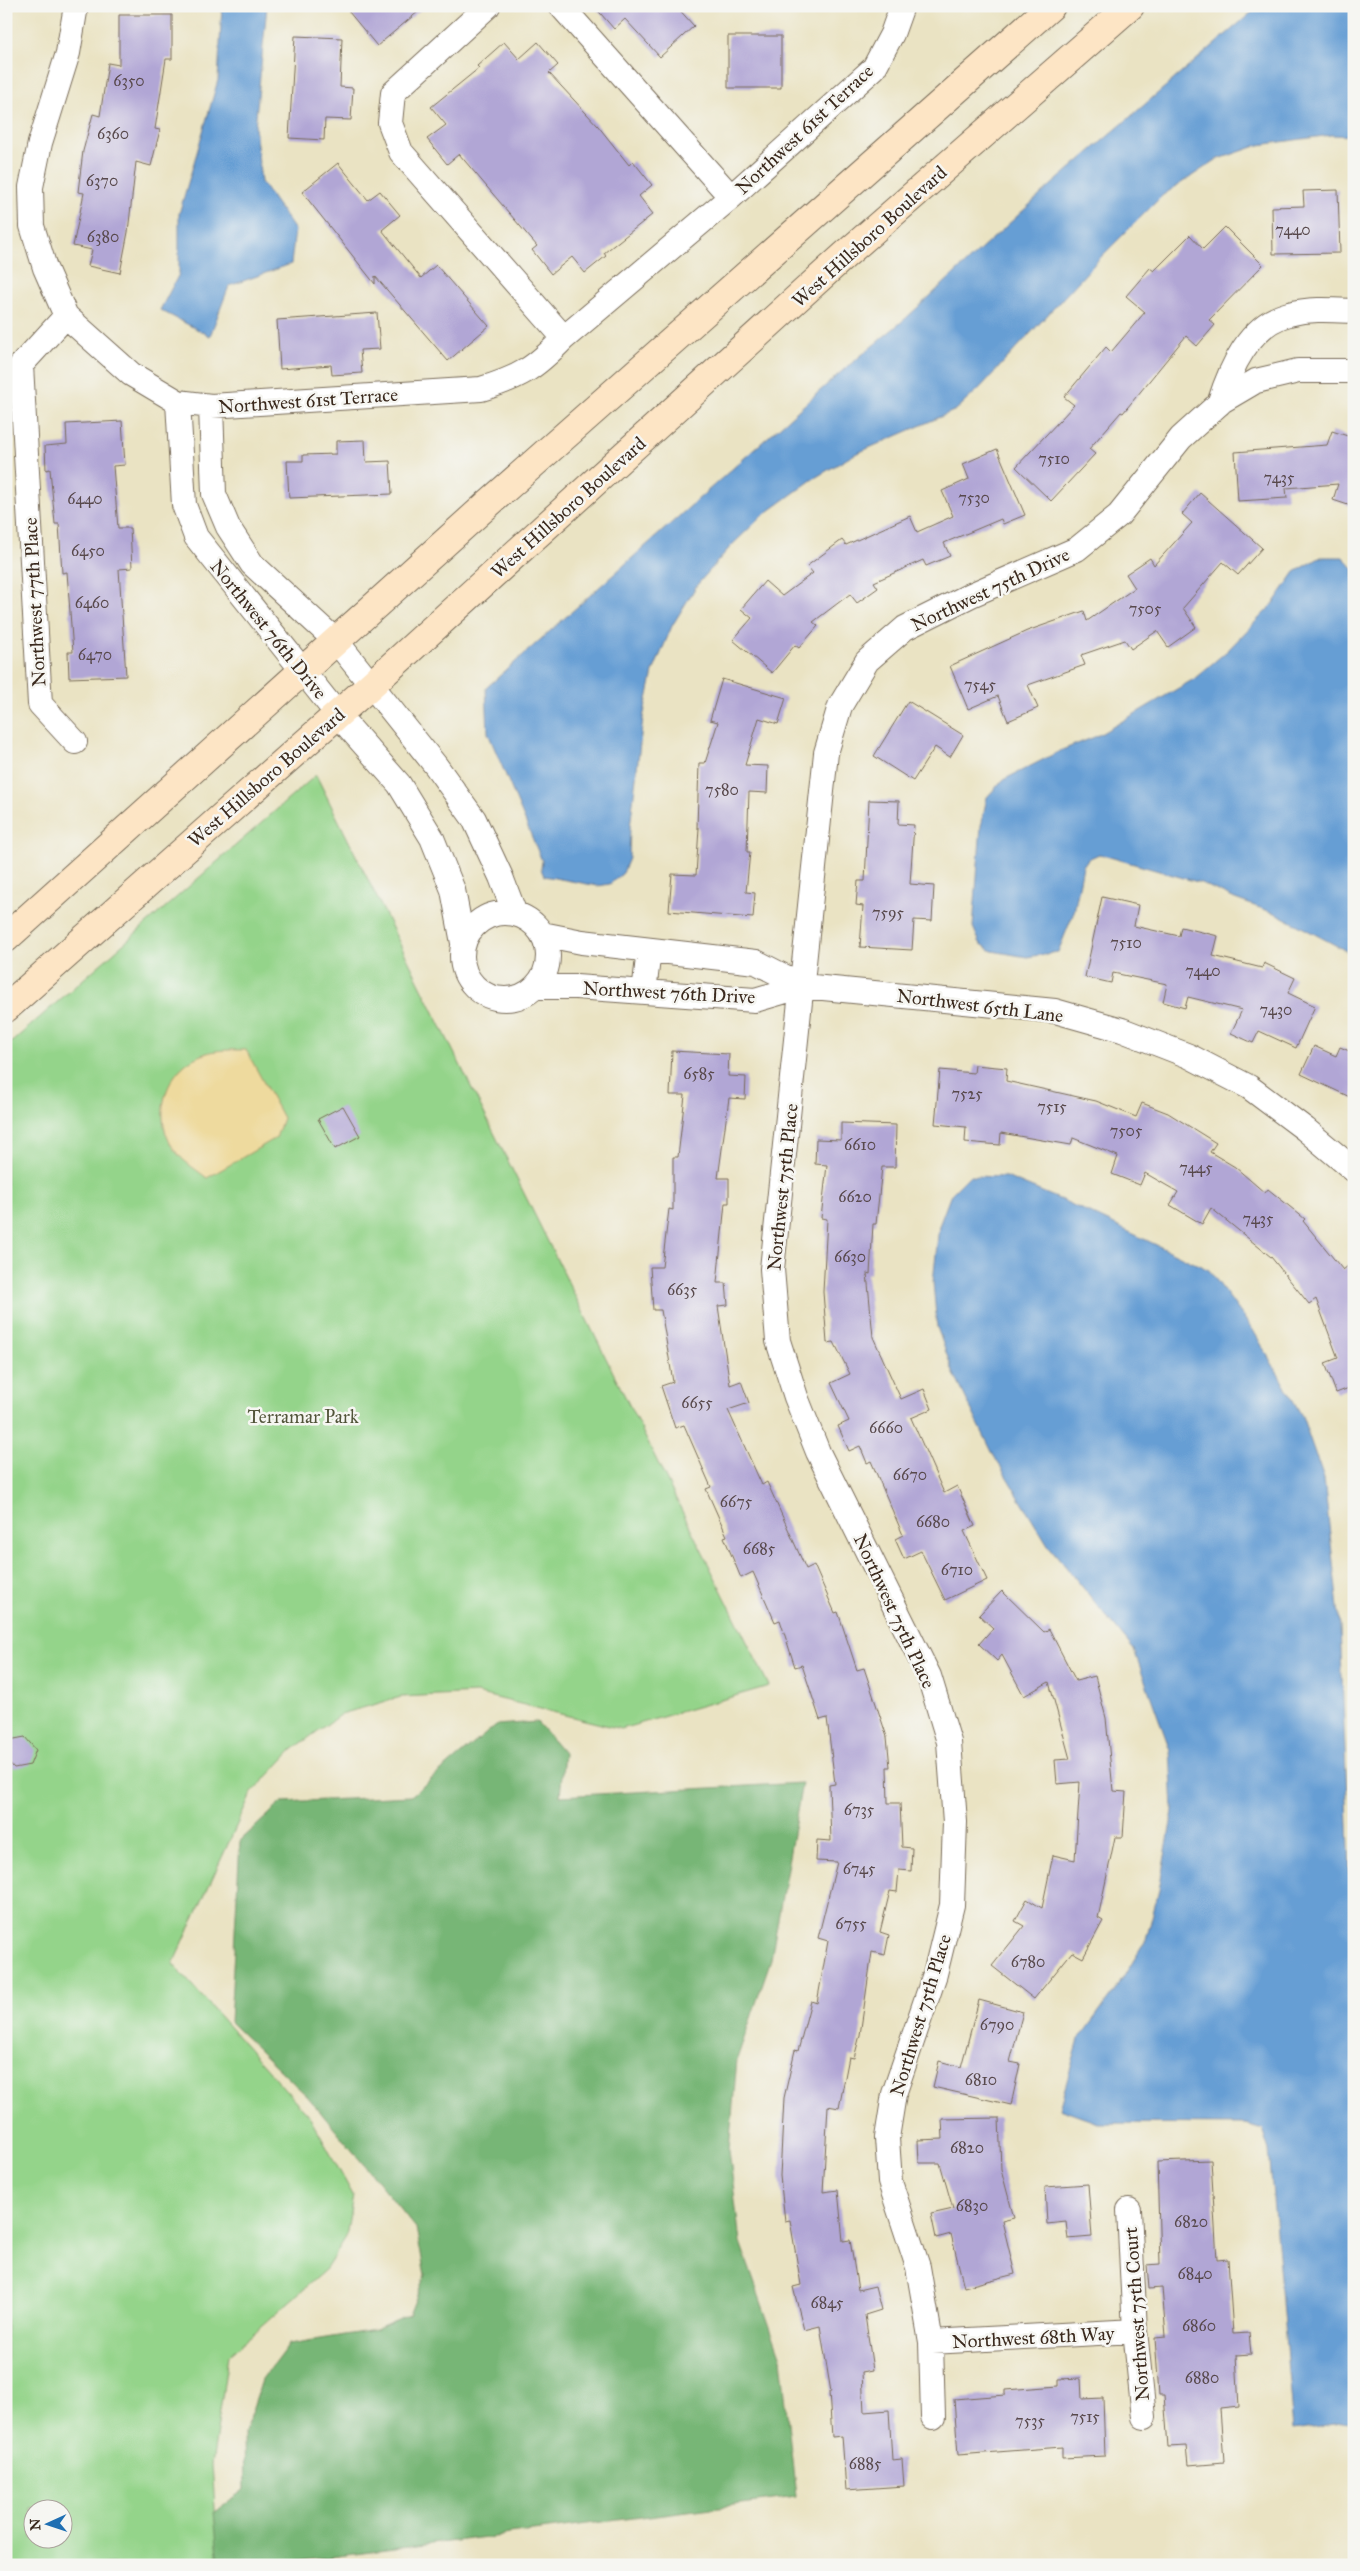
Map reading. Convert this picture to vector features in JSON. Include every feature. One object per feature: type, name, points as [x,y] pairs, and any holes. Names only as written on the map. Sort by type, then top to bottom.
[{"type":"street","points":[[66,316],[45,268],[32,226],[31,188],[40,143],[68,53],[76,6]]},
{"type":"street","points":[[488,6],[392,93],[390,123],[401,152],[564,338]]},
{"type":"street","name":"Northwest 61st Terrace","points":[[561,6],[731,197]]},
{"type":"street","name":"Northwest 61st Terrace","points":[[66,316],[131,374],[178,402],[211,406],[481,388],[513,379],[543,360],[564,338],[731,197],[874,68],[892,34],[902,6]]},
{"type":"street","points":[[6,938],[304,672],[489,503],[1051,6]]},
{"type":"street","name":"West Hillsboro Boulevard","points":[[6,1008],[371,685],[845,255],[1130,6]]},
{"type":"street","name":"Northwest 75th Drive","points":[[1219,404],[1236,360],[1250,340],[1268,325],[1288,314],[1324,310],[1354,311]]},
{"type":"street","name":"Northwest 77th Place","points":[[66,316],[20,365],[40,704],[75,742]]},
{"type":"street","name":"Northwest 75th Drive","points":[[803,986],[826,753],[840,706],[867,661],[905,628],[971,595],[1076,549],[1119,515],[1181,438],[1219,404],[1256,381],[1298,371],[1350,371]]},
{"type":"street","name":"Northwest 76th Drive","points":[[178,402],[184,505],[196,538],[338,714],[399,784],[432,838],[452,890],[463,943]]},
{"type":"street","name":"Northwest 76th Drive","points":[[211,406],[214,494],[228,527],[252,564],[337,642],[474,819],[501,877],[515,914]]},
{"type":"street","points":[[502,913],[515,914],[531,922],[542,934],[548,948],[548,962],[544,976],[536,987],[524,996],[510,1000],[496,999],[482,994],[472,985],[464,972],[461,957],[463,943],[474,926],[490,915],[502,913]]},
{"type":"street","name":"Northwest 76th Drive","points":[[542,934],[582,942],[756,962],[803,986]]},
{"type":"street","points":[[644,992],[649,950]]},
{"type":"street","name":"Northwest 76th Drive","points":[[536,987],[576,987],[755,1000],[803,986]]},
{"type":"street","name":"Northwest 65th Lane","points":[[803,986],[1055,1011],[1122,1030],[1189,1056],[1249,1088],[1305,1129],[1354,1170]]},
{"type":"street","name":"Northwest 75th Place","points":[[803,986],[772,1269],[778,1340],[796,1396],[818,1452],[929,1676],[949,1742],[955,1822],[952,1905],[936,1974],[894,2094],[887,2138],[890,2182],[918,2268],[931,2342],[933,2417]]},
{"type":"street","name":"Northwest 75th Court","points":[[1129,2210],[1135,2331],[1144,2418]]},
{"type":"street","name":"Northwest 68th Way","points":[[931,2342],[1135,2331]]},
{"type":"green space","name":"Terramar Park","points":[[316,775],[769,1686],[621,1729],[476,1693],[401,1697],[341,1714],[292,1750],[251,1794],[173,1964],[310,2117],[353,2195],[346,2237],[326,2269],[228,2356],[212,2465],[219,2565],[6,2565],[6,1047]]},
{"type":"green space","points":[[537,1722],[564,1753],[560,1796],[802,1783],[771,1959],[737,2059],[729,2150],[740,2242],[781,2358],[796,2497],[270,2565],[219,2565],[214,2512],[245,2489],[244,2434],[262,2380],[289,2344],[375,2330],[409,2315],[425,2275],[416,2228],[308,2097],[230,2022],[240,1841],[282,1802],[411,1796],[496,1725]]},
{"type":"sand","points":[[246,1050],[283,1118],[276,1138],[207,1178],[180,1157],[169,1140],[164,1126],[163,1111],[165,1097],[170,1083],[190,1061],[214,1051]]},
{"type":"water","points":[[222,6],[267,6],[255,127],[261,182],[295,230],[291,264],[229,286],[210,336],[160,310],[179,274],[179,214],[218,80]]},
{"type":"water","points":[[1259,6],[1354,6],[1354,136],[1331,135],[1259,145],[1216,160],[1163,195],[1101,257],[979,389],[956,410],[855,454],[813,479],[762,516],[731,546],[697,585],[672,626],[653,672],[643,718],[630,828],[629,858],[623,873],[610,884],[598,886],[544,876],[541,869],[542,861],[488,733],[486,688],[841,372],[905,319],[1050,186]]},
{"type":"water","points":[[1321,557],[1343,557],[1354,569],[1354,955],[1277,914],[1235,899],[1201,883],[1099,854],[1088,859],[1083,866],[1074,912],[1058,952],[1027,957],[992,951],[980,943],[973,927],[981,826],[987,797],[1003,780],[1062,750],[1097,736],[1194,679],[1227,651],[1272,605],[1295,572]]},
{"type":"water","points":[[969,1176],[1006,1177],[1064,1201],[1209,1270],[1253,1330],[1302,1416],[1324,1479],[1340,1626],[1354,1974],[1354,2421],[1293,2430],[1269,2150],[1262,2129],[1245,2124],[1098,2123],[1059,2109],[1079,2039],[1120,1983],[1146,1940],[1159,1890],[1173,1811],[1170,1750],[1134,1650],[1048,1545],[994,1456],[953,1372],[937,1327],[933,1282],[939,1226],[951,1194]]},
{"type":"building","points":[[344,6],[425,6],[377,46]]},
{"type":"building","points":[[594,6],[676,6],[694,26],[660,57],[625,19],[614,29]]},
{"type":"building","points":[[119,15],[172,15],[172,59],[166,59],[155,129],[160,130],[151,166],[136,162],[128,232],[120,273],[88,266],[92,250],[73,246],[84,193],[78,192],[83,151],[93,114],[100,116],[108,63],[119,65]]},
{"type":"building","points":[[295,36],[342,38],[340,87],[353,88],[351,120],[325,119],[324,140],[289,138]]},
{"type":"building","points":[[728,36],[781,36],[781,88],[728,88]]},
{"type":"building","points":[[504,42],[519,59],[538,42],[558,65],[549,73],[598,126],[629,165],[633,161],[652,185],[639,196],[653,214],[604,253],[606,256],[585,273],[572,257],[551,274],[532,250],[537,246],[459,154],[447,164],[427,139],[446,125],[431,107],[479,68],[477,66]]},
{"type":"building","points":[[338,163],[368,200],[380,191],[400,215],[382,230],[421,278],[436,265],[489,326],[448,361],[375,276],[375,284],[302,192]]},
{"type":"building","points":[[1338,190],[1340,253],[1273,254],[1272,207],[1304,206],[1303,191]]},
{"type":"building","points":[[1225,227],[1263,265],[1209,320],[1215,325],[1197,346],[1186,336],[1123,413],[1121,412],[1089,449],[1095,454],[1051,501],[1016,467],[1074,405],[1064,397],[1106,347],[1111,352],[1145,312],[1126,296],[1150,268],[1154,271],[1190,235],[1203,249]]},
{"type":"building","points":[[377,313],[380,349],[360,350],[362,373],[332,375],[331,365],[280,369],[277,320]]},
{"type":"building","points":[[122,421],[125,465],[113,466],[118,528],[130,528],[132,568],[119,569],[126,676],[69,678],[68,652],[73,652],[67,572],[62,573],[59,524],[55,524],[50,469],[46,470],[45,446],[67,444],[66,424]]},
{"type":"building","points":[[1332,431],[1354,438],[1354,507],[1333,500],[1338,484],[1286,488],[1287,498],[1238,501],[1235,452],[1327,445]]},
{"type":"building","points":[[365,440],[366,462],[390,461],[392,494],[289,498],[287,461],[303,461],[303,455],[336,454],[336,441]]},
{"type":"building","points":[[997,449],[1025,515],[1003,524],[1001,519],[944,543],[950,556],[926,566],[923,560],[874,582],[878,588],[857,603],[850,594],[813,622],[818,626],[799,648],[795,645],[772,673],[733,640],[752,618],[741,609],[765,581],[782,596],[813,573],[807,566],[842,540],[846,545],[910,516],[917,532],[953,516],[942,491],[969,479],[963,464]]},
{"type":"building","points":[[1200,493],[1262,548],[1238,575],[1223,562],[1183,608],[1196,627],[1168,647],[1157,631],[1131,649],[1125,640],[1081,655],[1085,665],[1028,685],[1038,708],[1008,721],[998,696],[968,709],[950,666],[1027,631],[1084,611],[1087,621],[1135,588],[1126,574],[1150,558],[1154,565],[1192,523],[1182,514]]},
{"type":"building","points":[[722,679],[786,698],[778,724],[759,718],[745,765],[768,766],[767,793],[749,792],[747,852],[750,852],[746,892],[755,893],[753,918],[669,911],[672,874],[696,875],[699,828],[697,828],[699,763],[705,763],[718,722],[710,720]]},
{"type":"building","points":[[908,701],[963,735],[950,757],[935,747],[913,781],[874,756]]},
{"type":"building","points":[[869,800],[899,801],[898,824],[914,825],[910,884],[934,886],[932,921],[914,920],[912,950],[860,947],[863,906],[856,905],[858,881],[865,881]]},
{"type":"building","points":[[1102,897],[1138,905],[1134,926],[1179,936],[1181,927],[1218,936],[1213,956],[1262,968],[1264,963],[1295,978],[1288,993],[1315,1006],[1296,1048],[1259,1031],[1253,1043],[1231,1033],[1242,1010],[1188,997],[1185,1008],[1163,1002],[1167,984],[1113,973],[1111,983],[1085,977]]},
{"type":"building","points":[[1314,1046],[1336,1056],[1340,1047],[1354,1053],[1354,1099],[1301,1074]]},
{"type":"building","points":[[672,1051],[729,1054],[728,1076],[746,1077],[745,1099],[729,1098],[718,1178],[729,1178],[729,1203],[725,1203],[717,1283],[726,1283],[728,1305],[718,1306],[730,1385],[741,1381],[749,1403],[728,1410],[762,1485],[767,1482],[806,1569],[814,1565],[835,1613],[838,1612],[857,1670],[864,1668],[887,1737],[890,1767],[887,1767],[888,1803],[900,1803],[902,1847],[912,1848],[911,1871],[899,1870],[897,1892],[890,1891],[880,1932],[889,1935],[885,1955],[872,1952],[860,2035],[854,2058],[849,2057],[839,2108],[828,2106],[823,2192],[838,2190],[843,2241],[850,2240],[858,2290],[875,2286],[881,2310],[865,2315],[873,2370],[862,2372],[864,2412],[889,2410],[892,2460],[902,2459],[904,2486],[846,2490],[842,2436],[832,2437],[829,2392],[831,2392],[820,2326],[804,2330],[793,2287],[801,2285],[790,2220],[785,2221],[780,2176],[784,2098],[795,2050],[798,2051],[811,2001],[817,2003],[828,1941],[818,1938],[837,1862],[816,1861],[817,1840],[831,1841],[829,1785],[835,1784],[827,1718],[820,1720],[802,1665],[795,1667],[780,1620],[775,1622],[753,1572],[741,1578],[724,1537],[727,1536],[706,1489],[711,1487],[684,1425],[675,1428],[661,1386],[673,1382],[661,1310],[653,1310],[650,1267],[662,1267],[669,1209],[673,1210],[673,1157],[678,1157],[685,1095],[670,1095]]},
{"type":"building","points":[[975,1065],[1007,1068],[1006,1081],[1096,1101],[1136,1117],[1142,1103],[1168,1113],[1216,1143],[1210,1152],[1235,1167],[1265,1193],[1268,1189],[1305,1219],[1303,1221],[1343,1270],[1354,1261],[1354,1395],[1349,1388],[1336,1393],[1325,1363],[1338,1358],[1316,1299],[1309,1304],[1271,1257],[1211,1208],[1202,1224],[1170,1205],[1178,1192],[1145,1173],[1140,1185],[1112,1174],[1118,1156],[1073,1138],[1071,1145],[1001,1133],[1000,1145],[965,1142],[966,1127],[935,1124],[940,1070],[974,1073]]},
{"type":"building","points":[[343,1106],[360,1136],[335,1149],[318,1119]]},
{"type":"building","points":[[841,1123],[896,1125],[895,1167],[882,1167],[876,1224],[873,1224],[870,1274],[867,1273],[873,1337],[901,1399],[924,1389],[932,1409],[911,1418],[944,1493],[957,1486],[975,1526],[964,1531],[987,1580],[945,1600],[921,1551],[904,1559],[895,1539],[903,1535],[871,1461],[867,1463],[860,1446],[849,1451],[838,1426],[849,1421],[831,1383],[850,1374],[834,1342],[827,1343],[823,1292],[827,1219],[821,1218],[827,1165],[815,1164],[816,1139],[841,1140]]},
{"type":"building","points":[[1002,1591],[1044,1632],[1049,1629],[1076,1681],[1095,1676],[1106,1718],[1113,1791],[1126,1792],[1123,1837],[1115,1837],[1098,1918],[1103,1921],[1083,1958],[1072,1952],[1034,1999],[992,1966],[1024,1926],[1015,1921],[1027,1899],[1042,1908],[1053,1855],[1075,1860],[1080,1782],[1057,1784],[1055,1760],[1070,1759],[1049,1682],[1024,1696],[1002,1655],[997,1661],[979,1644],[993,1628],[979,1615]]},
{"type":"building","points":[[25,1737],[36,1750],[30,1765],[14,1768],[6,1759],[9,1740]]},
{"type":"building","points":[[979,2000],[1023,2012],[1010,2062],[1020,2064],[1011,2105],[933,2087],[939,2061],[961,2067]]},
{"type":"building","points":[[999,2118],[1001,2169],[1014,2218],[1002,2221],[1015,2274],[964,2287],[951,2234],[936,2238],[931,2214],[953,2209],[940,2163],[919,2163],[918,2140],[943,2139],[942,2119]]},
{"type":"building","points":[[1211,2160],[1217,2260],[1228,2259],[1233,2334],[1249,2333],[1251,2354],[1236,2355],[1239,2407],[1220,2409],[1224,2462],[1189,2465],[1187,2446],[1168,2447],[1164,2395],[1159,2395],[1155,2337],[1166,2336],[1162,2288],[1149,2289],[1147,2265],[1160,2264],[1157,2162]]},
{"type":"building","points":[[1088,2184],[1092,2237],[1068,2239],[1066,2222],[1047,2224],[1045,2187]]},
{"type":"building","points":[[1081,2378],[1082,2399],[1103,2398],[1105,2456],[1062,2458],[1062,2447],[958,2455],[954,2399],[1005,2395],[1005,2390],[1059,2386],[1059,2379]]}]
